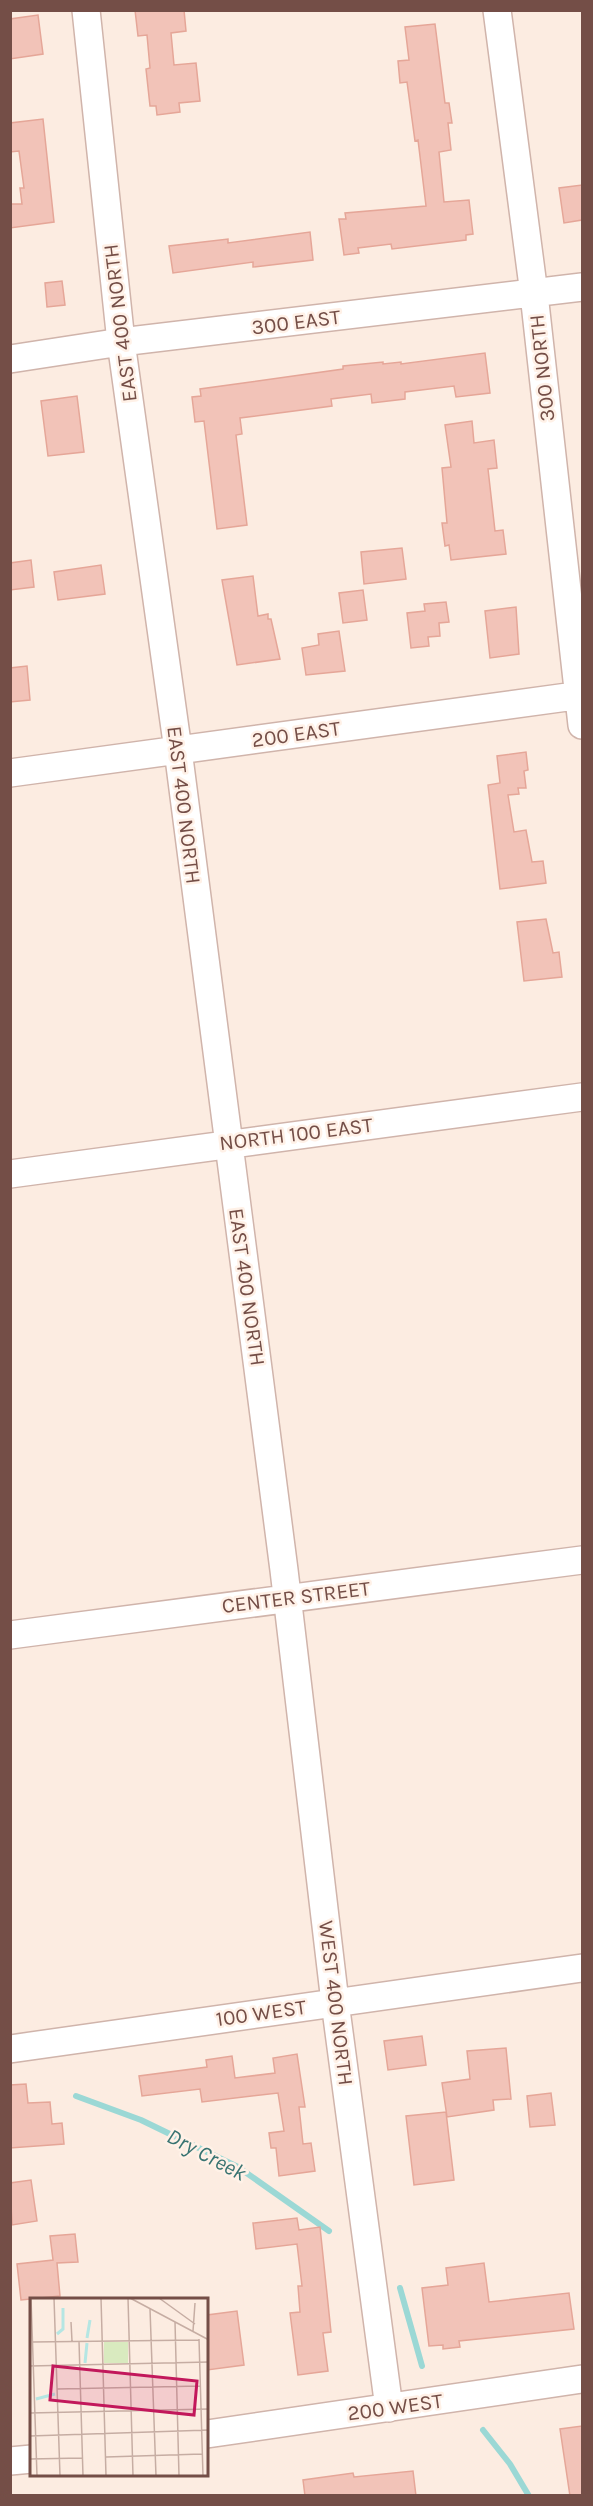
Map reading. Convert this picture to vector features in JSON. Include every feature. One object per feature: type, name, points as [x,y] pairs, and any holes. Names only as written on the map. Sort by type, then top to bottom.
[{"type":"street","name":"EAST 400 NORTH","points":[[86,10],[121,342],[178,750],[288,1598]]},
{"type":"street","name":"300 NORTH","points":[[497,10],[534,294],[581,695],[582,725]]},
{"type":"street","name":"300 EAST","points":[[10,358],[121,342],[582,287]]},
{"type":"street","name":"200 EAST","points":[[10,773],[581,695]]},
{"type":"street","name":"NORTH 100 EAST","points":[[10,1174],[582,1097]]},
{"type":"street","name":"CENTER STREET","points":[[10,1635],[582,1560]]},
{"type":"street","name":"WEST 400 NORTH","points":[[288,1598],[335,2002],[389,2408]]},
{"type":"street","name":"100 WEST","points":[[10,2049],[582,1968]]},
{"type":"street","name":"200 WEST","points":[[208,2434],[582,2379]]},
{"type":"street","points":[[10,2462],[30,2458]]},
{"type":"building","points":[[135,10],[184,10],[186,31],[171,33],[174,65],[196,63],[200,101],[179,103],[180,112],[157,115],[156,106],[150,106],[146,69],[150,68],[147,35],[138,36]]},
{"type":"building","points":[[38,15],[43,54],[10,59],[10,19]]},
{"type":"building","points":[[435,24],[445,103],[449,103],[452,123],[448,123],[451,150],[439,152],[444,202],[469,200],[473,234],[466,235],[466,240],[392,249],[391,244],[358,248],[359,253],[344,255],[339,219],[346,219],[345,213],[426,206],[418,140],[415,141],[407,82],[400,83],[398,61],[409,60],[405,27]]},
{"type":"building","points":[[43,119],[54,222],[10,228],[10,204],[22,204],[20,188],[24,188],[19,151],[10,152],[10,123]]},
{"type":"building","points":[[582,185],[582,220],[564,223],[559,188]]},
{"type":"building","points":[[310,232],[313,260],[253,267],[253,262],[173,273],[169,246],[228,239],[228,243]]},
{"type":"building","points":[[62,281],[65,305],[47,307],[45,283]]},
{"type":"building","points":[[485,353],[490,393],[456,397],[454,386],[405,392],[405,399],[372,403],[371,394],[331,399],[332,406],[240,418],[242,434],[236,435],[247,525],[217,529],[204,421],[195,422],[192,397],[201,396],[200,389],[343,369],[343,366],[383,362],[383,364],[401,362],[401,364]]},
{"type":"building","points":[[77,396],[84,452],[48,456],[41,401]]},
{"type":"building","points":[[472,421],[474,443],[494,440],[497,468],[488,469],[495,531],[503,530],[506,554],[451,560],[449,545],[445,546],[442,523],[447,523],[442,468],[451,467],[445,425]]},
{"type":"building","points":[[402,548],[406,579],[364,584],[361,552]]},
{"type":"building","points":[[31,560],[34,587],[10,590],[10,563]]},
{"type":"building","points":[[101,565],[105,594],[58,600],[54,572]]},
{"type":"building","points":[[253,576],[258,616],[268,614],[268,619],[271,619],[280,659],[237,665],[222,580]]},
{"type":"building","points":[[363,590],[367,620],[343,623],[339,593]]},
{"type":"building","points":[[446,602],[449,622],[439,623],[440,636],[428,637],[429,646],[411,648],[407,613],[425,611],[424,604]]},
{"type":"building","points":[[516,607],[519,654],[490,658],[485,611]]},
{"type":"building","points":[[339,631],[345,671],[306,675],[302,648],[319,645],[318,634]]},
{"type":"building","points":[[27,666],[30,700],[10,702],[10,668]]},
{"type":"building","points":[[526,752],[528,770],[524,771],[526,788],[518,788],[519,794],[508,795],[514,832],[526,830],[532,862],[543,861],[546,883],[500,889],[488,785],[500,783],[497,756]]},
{"type":"building","points":[[546,919],[553,953],[559,952],[562,977],[524,981],[517,922]]},
{"type":"building","points":[[422,2036],[426,2065],[388,2070],[384,2041]]},
{"type":"building","points":[[506,2048],[511,2099],[493,2100],[494,2110],[447,2117],[442,2083],[470,2079],[467,2051]]},
{"type":"building","points":[[297,2054],[305,2107],[299,2107],[303,2144],[311,2143],[315,2171],[279,2176],[276,2148],[271,2148],[269,2133],[284,2131],[278,2093],[202,2102],[200,2089],[142,2096],[139,2076],[207,2067],[206,2060],[232,2056],[235,2078],[275,2073],[273,2058]]},
{"type":"building","points":[[26,2084],[28,2103],[50,2102],[52,2124],[62,2123],[64,2144],[10,2148],[10,2085]]},
{"type":"building","points":[[551,2093],[555,2125],[530,2127],[527,2096]]},
{"type":"building","points":[[446,2112],[454,2180],[414,2185],[406,2116]]},
{"type":"building","points":[[31,2180],[37,2221],[12,2225],[10,2183]]},
{"type":"building","points":[[297,2218],[299,2230],[320,2227],[331,2332],[323,2333],[328,2371],[298,2375],[290,2313],[300,2312],[298,2286],[302,2286],[297,2244],[256,2249],[253,2223]]},
{"type":"building","points":[[75,2234],[78,2262],[57,2263],[60,2296],[21,2300],[17,2264],[53,2260],[50,2236]]},
{"type":"building","points":[[484,2263],[489,2302],[569,2293],[574,2329],[459,2341],[460,2347],[443,2349],[443,2345],[429,2346],[422,2288],[448,2285],[446,2268]]},
{"type":"building","points":[[237,2311],[244,2365],[208,2370],[208,2315]]},
{"type":"building","points":[[582,2426],[582,2496],[570,2496],[560,2429]]},
{"type":"building","points":[[413,2471],[416,2496],[305,2496],[303,2480],[353,2473],[354,2477]]},
{"type":"waterway","name":"Dry Creek","points":[[76,2096],[141,2120],[238,2167],[329,2231]]},
{"type":"waterway","name":"Dry Creek","points":[[400,2288],[422,2366]]},
{"type":"waterway","name":"Dry Creek","points":[[483,2430],[510,2464],[529,2496]]}]
